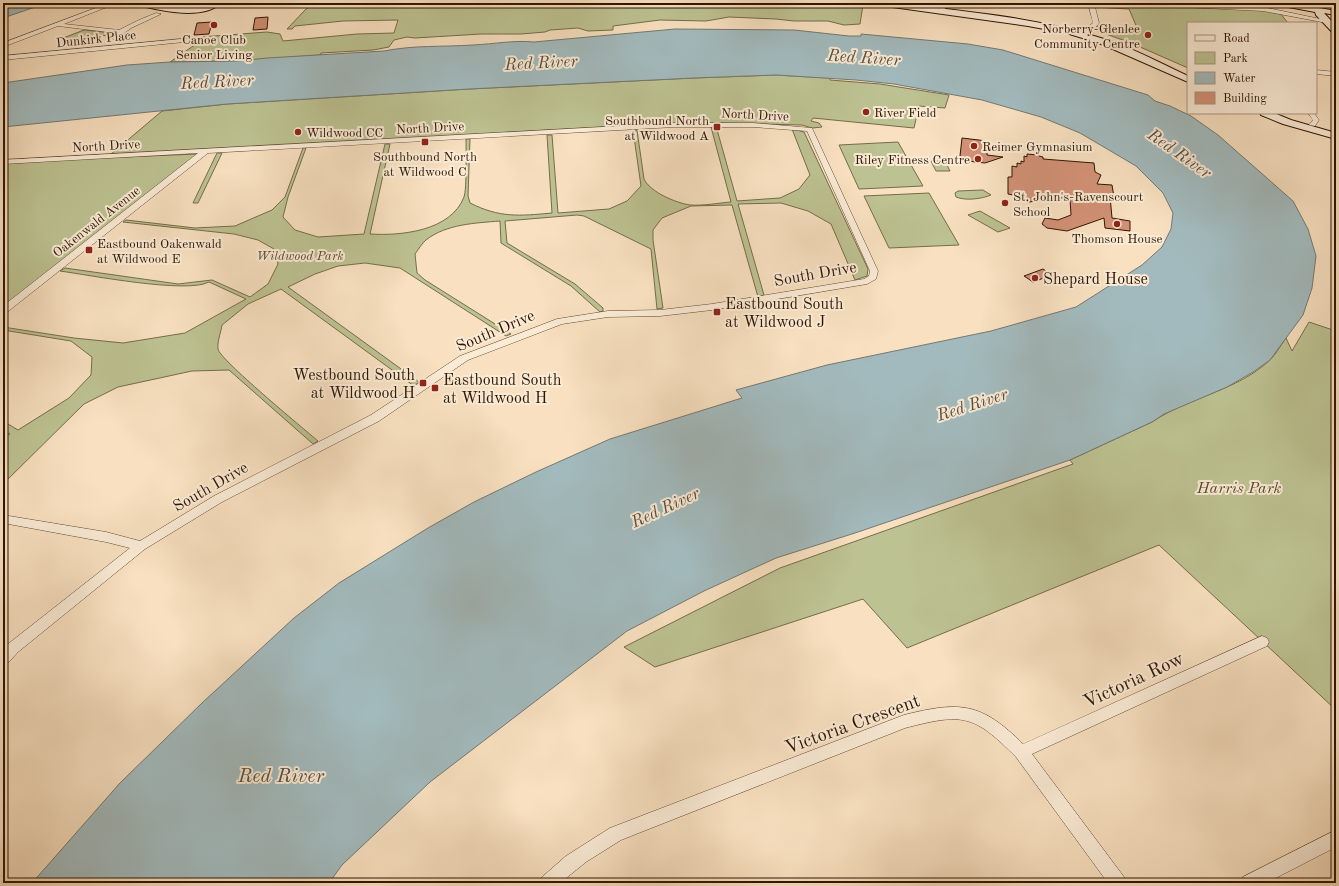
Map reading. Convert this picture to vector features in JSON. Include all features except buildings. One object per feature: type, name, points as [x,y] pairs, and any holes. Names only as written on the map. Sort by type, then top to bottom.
[{"type":"main road","points":[[140,3],[179,11],[198,9],[217,3]]},
{"type":"main road","points":[[878,3],[943,7]]},
{"type":"main road","points":[[903,3],[943,7],[1032,20],[1124,45],[1187,73]]},
{"type":"main road","points":[[1280,3],[1321,9]]},
{"type":"main road","points":[[1292,3],[1336,12]]},
{"type":"main road","points":[[1321,9],[1319,13],[1336,32]]},
{"type":"main road","points":[[1083,33],[1187,79]]},
{"type":"main road","points":[[1267,114],[1287,122],[1336,136]]},
{"type":"main road","points":[[1281,114],[1313,125],[1336,130]]},
{"type":"street","points":[[3,45],[114,3]]},
{"type":"street","points":[[1083,33],[1096,23],[1091,3]]},
{"type":"street","points":[[1169,13],[1165,4],[1263,9],[1327,21]]},
{"type":"street","points":[[112,48],[113,42],[119,32],[158,14]]},
{"type":"street","points":[[57,25],[119,32]]},
{"type":"street","name":"Dunkirk Place","points":[[3,58],[192,40]]},
{"type":"street","points":[[1317,72],[1336,74]]},
{"type":"street","points":[[1312,114],[1316,120],[1313,125]]},
{"type":"street","name":"North Drive","points":[[3,162],[674,126],[753,125],[810,129]]},
{"type":"street","name":"South Drive","points":[[3,659],[13,648],[141,546],[218,499],[375,418],[464,358],[560,321],[608,314],[660,313],[712,307],[810,289],[867,281],[874,277],[874,271],[810,129]]},
{"type":"street","name":"Oakenwald Avenue","points":[[3,311],[206,152]]},
{"type":"street","points":[[3,519],[106,537],[141,546]]},
{"type":"street","name":"Victoria Row","points":[[1021,752],[1262,642]]},
{"type":"street","name":"Victoria Crescent","points":[[548,883],[574,859],[594,845],[616,834],[904,722],[947,712],[978,716],[1003,733],[1021,752],[1118,883]]},
{"type":"street","points":[[1249,883],[1336,838]]},
{"type":"green space","points":[[384,3],[857,3],[863,5],[860,24],[844,25],[828,21],[794,21],[729,17],[706,21],[660,20],[613,26],[613,30],[588,31],[578,28],[521,34],[481,34],[415,38],[407,37],[394,40],[389,47],[373,50],[321,53],[320,55],[237,61],[170,62],[199,42],[201,37],[267,32],[280,34],[283,41],[357,34],[394,33],[398,20],[343,21],[295,26],[292,29],[287,29],[306,9],[314,4],[329,6]]},
{"type":"green space","name":"Norberry-Glenlee Community Centre","points":[[1092,3],[1163,3],[1165,5],[1263,10],[1280,13],[1287,22],[1187,22],[1187,68],[1131,43],[1092,29],[1096,26],[1138,30],[1129,9],[1093,7]]},
{"type":"green space","points":[[84,30],[113,33],[111,35],[58,40]]},
{"type":"green space","points":[[776,75],[830,78],[830,80],[880,84],[949,95],[945,108],[919,106],[914,128],[813,118],[811,121],[819,123],[822,127],[812,128],[802,125],[718,123],[639,125],[110,155],[162,111],[227,104],[469,89]]},
{"type":"green space","name":"Wildwood Park","points":[[716,126],[737,201],[780,198],[799,189],[810,175],[792,129],[804,132],[868,269],[867,276],[855,280],[831,224],[808,211],[781,203],[738,204],[764,295],[758,297],[732,205],[691,206],[662,218],[653,230],[653,240],[663,308],[657,309],[651,249],[584,216],[577,215],[505,221],[507,243],[575,284],[603,308],[603,311],[600,312],[571,286],[501,243],[500,221],[452,227],[426,240],[415,254],[417,273],[425,280],[511,334],[506,336],[400,268],[365,263],[338,266],[315,274],[288,287],[419,382],[414,386],[281,289],[248,304],[222,325],[218,349],[232,366],[246,379],[318,441],[313,444],[229,370],[192,371],[118,387],[84,404],[3,484],[3,438],[10,434],[3,430],[3,421],[18,430],[69,398],[91,375],[92,357],[71,341],[3,330],[3,327],[74,338],[123,343],[185,333],[246,299],[209,282],[197,285],[181,286],[160,285],[60,271],[65,268],[178,284],[212,280],[250,297],[268,284],[278,264],[274,249],[258,240],[234,234],[123,222],[126,220],[195,228],[235,226],[272,210],[285,197],[303,148],[306,148],[288,197],[283,217],[295,230],[318,237],[364,234],[385,144],[390,144],[370,234],[396,234],[424,229],[437,224],[448,217],[458,208],[464,197],[466,178],[466,139],[470,139],[468,196],[470,203],[500,214],[529,215],[552,213],[547,135],[552,135],[558,213],[609,209],[627,201],[641,186],[633,130],[637,130],[644,179],[652,188],[664,196],[690,205],[731,202],[711,127]]},
{"type":"green space","points":[[898,142],[923,186],[859,189],[839,145]]},
{"type":"green space","points":[[217,153],[222,153],[198,203],[193,203]]},
{"type":"green space","points":[[198,154],[3,307],[3,162]]},
{"type":"green space","points":[[931,161],[945,161],[950,171],[936,171]]},
{"type":"green space","points":[[983,190],[991,195],[983,198],[964,199],[956,197],[955,193],[958,191]]},
{"type":"green space","points":[[929,193],[959,245],[889,248],[864,196]]},
{"type":"green space","points":[[980,211],[1010,228],[998,232],[968,215]]},
{"type":"green space","name":"Harris Park","points":[[1309,322],[1336,331],[1336,710],[1159,545],[907,648],[863,599],[655,667],[624,647],[780,568],[1073,464],[1070,460],[1152,422],[1181,406],[1228,387],[1257,371],[1270,360],[1286,338],[1292,351]]},
{"type":"water","points":[[3,3],[47,3],[3,18]]},
{"type":"water","name":"Red River","points":[[675,29],[794,30],[849,36],[861,36],[861,34],[968,44],[1003,50],[1148,95],[1155,101],[1191,116],[1218,135],[1293,201],[1308,229],[1316,256],[1312,288],[1303,315],[1270,360],[1227,387],[1164,414],[1152,422],[1070,460],[855,533],[776,558],[704,591],[627,631],[430,782],[342,865],[329,883],[32,883],[120,783],[202,703],[294,618],[339,583],[428,528],[474,502],[610,439],[742,398],[736,390],[827,365],[991,331],[1076,307],[1142,265],[1162,247],[1171,229],[1173,213],[1163,193],[1136,166],[1080,133],[1041,117],[982,100],[894,84],[856,80],[776,75],[469,89],[227,104],[3,127],[3,83],[127,65],[170,62],[237,61],[384,51],[417,47],[534,42]]},
{"type":"place","name":"Canoe Club Senior Living","points":[[214,25]]},
{"type":"place","name":"Norberry-Glenlee Community Centre","points":[[1148,35]]},
{"type":"place","name":"River Field","points":[[866,112]]},
{"type":"place","name":"Southbound North at Wildwood A","points":[[717,127]]},
{"type":"place","name":"Wildwood CC","points":[[298,132]]},
{"type":"place","name":"Southbound North at Wildwood C","points":[[425,142]]},
{"type":"place","name":"Reimer Gymnasium","points":[[974,146]]},
{"type":"place","name":"Riley Fitness Centre","points":[[978,159]]},
{"type":"place","name":"St. John's-Ravenscourt School","points":[[1005,203]]},
{"type":"place","name":"Thomson House","points":[[1117,224]]},
{"type":"place","name":"Eastbound Oakenwald at Wildwood E","points":[[89,250]]},
{"type":"place","name":"Shepard House","points":[[1035,278]]},
{"type":"place","name":"Eastbound South at Wildwood J","points":[[717,312]]},
{"type":"place","name":"Westbound South at Wildwood H","points":[[423,383]]},
{"type":"place","name":"Eastbound South at Wildwood H","points":[[435,388]]}]
